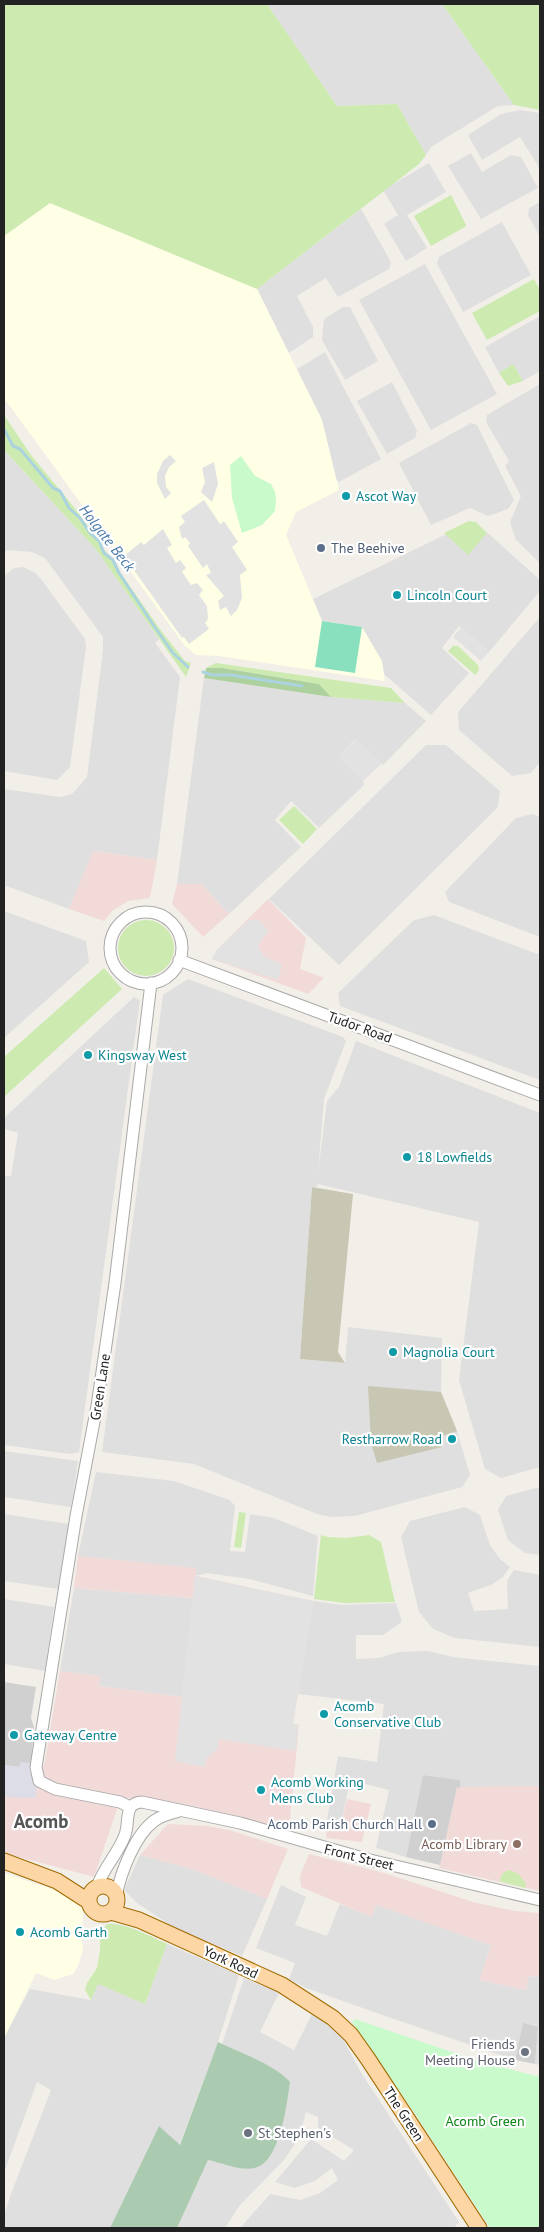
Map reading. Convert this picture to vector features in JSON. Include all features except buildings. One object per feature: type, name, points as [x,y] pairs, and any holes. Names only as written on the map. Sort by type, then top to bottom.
[{"type":"main road","points":[[4,1861],[94,1892],[108,1887],[115,1902],[104,1915],[96,1913],[90,1908],[94,1892]]},
{"type":"main road","name":"York Road","points":[[115,1902],[139,1920],[282,1986],[320,2008]]},
{"type":"main road","name":"The Green","points":[[320,2008],[343,2026],[368,2059],[479,2228]]},
{"type":"street","points":[[149,912],[158,914],[169,921],[176,929],[180,939],[182,949],[179,960],[169,975],[152,983],[143,984],[126,978],[114,965],[110,946],[112,936],[126,918],[137,913],[149,912]]},
{"type":"street","name":"Tudor Road","points":[[179,960],[540,1095]]},
{"type":"street","name":"Green Lane","points":[[130,1807],[120,1802],[45,1786],[39,1781],[36,1767],[76,1516],[97,1406],[115,1283],[152,983]]},
{"type":"street","points":[[94,1892],[122,1843],[129,1822],[127,1814],[130,1807],[137,1802],[146,1803],[154,1811],[150,1824],[126,1862],[115,1902]]},
{"type":"street","name":"Front Street","points":[[146,1803],[240,1823],[370,1860],[540,1900]]},
{"type":"street","points":[[129,1822],[136,1828],[179,1811]]},
{"type":"shaded area","points":[[267,4],[442,4],[514,105],[498,106],[431,147],[426,155],[397,104],[337,106]]},
{"type":"shaded area","points":[[520,110],[540,113],[540,169],[520,137],[482,160],[468,135],[501,114]]},
{"type":"shaded area","points":[[471,153],[482,172],[511,155],[521,157],[538,188],[481,219],[448,166]]},
{"type":"shaded area","points":[[429,163],[446,192],[407,215],[427,248],[406,261],[384,224],[398,215],[383,190]]},
{"type":"shaded area","points":[[540,202],[540,237],[528,215],[529,208]]},
{"type":"shaded area","points":[[50,203],[257,289],[322,420],[339,490],[296,512],[286,535],[322,621],[362,627],[382,661],[385,681],[219,656],[196,655],[185,646],[4,398],[4,236]]},
{"type":"shaded area","points":[[361,209],[391,262],[389,269],[338,297],[326,278],[297,296],[313,327],[313,337],[289,353],[257,289]]},
{"type":"shaded area","points":[[502,222],[531,275],[463,312],[437,264],[439,257]]},
{"type":"shaded area","points":[[425,264],[497,394],[431,430],[359,300]]},
{"type":"shaded area","points":[[343,307],[350,307],[378,361],[345,380],[322,340],[324,319]]},
{"type":"shaded area","points":[[540,316],[540,371],[523,381],[513,364],[499,373],[485,347]]},
{"type":"shaded area","points":[[325,352],[381,459],[339,482],[336,479],[322,420],[297,369]]},
{"type":"shaded area","points":[[392,382],[417,431],[415,438],[387,454],[357,401]]},
{"type":"shaded area","points":[[540,384],[540,563],[516,540],[510,522],[521,496],[505,466],[509,461],[486,422],[487,415]]},
{"type":"shaded area","points":[[471,423],[477,425],[514,500],[508,509],[488,516],[470,508],[431,525],[399,463]]},
{"type":"shaded area","points":[[5,451],[95,548],[159,639],[155,643],[180,677],[157,860],[94,851],[69,909],[4,885],[4,789],[60,797],[72,794],[87,777],[103,637],[45,558],[32,552],[7,550],[4,553]]},
{"type":"shaded area","points":[[170,455],[176,461],[169,467],[165,476],[166,487],[171,493],[165,499],[157,483],[157,474],[163,461]]},
{"type":"shaded area","points":[[214,462],[218,484],[212,502],[201,492],[205,482],[202,468]]},
{"type":"shaded area","points":[[204,500],[220,524],[224,521],[238,542],[232,547],[247,570],[240,575],[242,598],[237,610],[231,616],[226,607],[220,610],[218,601],[224,596],[206,575],[211,573],[207,564],[203,568],[188,546],[190,543],[185,537],[182,539],[179,527],[185,522],[181,516]]},
{"type":"shaded area","points":[[467,524],[474,524],[489,534],[540,580],[540,591],[489,652],[459,626],[442,648],[469,673],[431,715],[384,674],[381,661],[353,626],[322,621],[313,599]]},
{"type":"shaded area","points":[[163,529],[172,545],[167,548],[176,563],[180,560],[186,568],[182,572],[191,585],[197,583],[203,590],[199,595],[207,606],[208,619],[205,623],[209,629],[189,644],[184,637],[182,638],[124,556],[141,542],[144,545]]},
{"type":"shaded area","points":[[23,567],[34,572],[41,579],[85,639],[86,647],[70,767],[57,780],[4,771],[4,576],[14,568]]},
{"type":"shaded area","points":[[540,617],[540,762],[531,773],[512,776],[459,730],[458,712]]},
{"type":"shaded area","points":[[461,628],[489,652],[481,661],[453,637]]},
{"type":"shaded area","points":[[204,678],[331,697],[405,703],[426,721],[383,765],[355,739],[339,757],[363,781],[364,785],[319,828],[291,801],[275,820],[301,847],[229,914],[201,884],[177,884]]},
{"type":"shaded area","points":[[356,739],[382,763],[363,781],[339,757]]},
{"type":"shaded area","points":[[426,745],[446,745],[500,791],[498,807],[339,965],[269,899]]},
{"type":"shaded area","points":[[532,814],[540,817],[540,937],[449,902],[445,892],[516,818]]},
{"type":"shaded area","points":[[93,851],[157,860],[150,898],[128,901],[112,911],[104,921],[69,909]]},
{"type":"shaded area","points":[[177,884],[201,884],[229,914],[203,937],[172,904]]},
{"type":"shaded area","points":[[268,899],[306,938],[300,969],[324,978],[308,994],[212,959],[217,950]]},
{"type":"shaded area","points":[[4,911],[86,941],[89,962],[4,1038]]},
{"type":"shaded area","points":[[434,915],[540,955],[540,1080],[340,1006],[338,993],[414,920]]},
{"type":"shaded area","points":[[249,920],[259,920],[269,932],[263,937],[258,946],[262,954],[267,958],[282,964],[278,980],[212,959],[217,950]]},
{"type":"shaded area","points":[[188,979],[343,1037],[346,1041],[324,1099],[318,1172],[327,1101],[339,1087],[356,1041],[540,1113],[540,1467],[501,1478],[485,1469],[459,1380],[479,1222],[318,1184],[317,1187],[312,1187],[300,1359],[345,1363],[348,1327],[442,1338],[441,1392],[457,1431],[470,1475],[462,1487],[355,1516],[331,1517],[317,1514],[194,1464],[102,1452],[163,995]]},
{"type":"shaded area","points":[[134,997],[140,1000],[79,1452],[70,1454],[4,1445],[4,1176],[11,1176],[18,1133],[4,1129],[4,1118]]},
{"type":"shaded area","points":[[312,1187],[353,1194],[338,1352],[345,1363],[300,1359]]},
{"type":"shaded area","points":[[368,1386],[441,1392],[457,1431],[439,1437],[442,1447],[377,1463],[371,1443]]},
{"type":"shaded area","points":[[4,1451],[78,1461],[71,1507],[4,1497]]},
{"type":"shaded area","points":[[96,1472],[174,1481],[230,1500],[235,1506],[230,1551],[245,1552],[250,1514],[274,1518],[318,1536],[313,1596],[249,1579],[207,1573],[195,1576],[196,1569],[78,1556]]},
{"type":"shaded area","points":[[540,1487],[540,1555],[525,1553],[508,1540],[498,1510],[506,1496]]},
{"type":"shaded area","points":[[465,1507],[480,1515],[490,1545],[500,1559],[510,1567],[502,1578],[491,1585],[468,1593],[474,1611],[508,1609],[507,1581],[514,1570],[540,1575],[540,1647],[455,1638],[433,1629],[419,1612],[401,1537],[410,1521]]},
{"type":"shaded area","points":[[4,1514],[69,1524],[58,1589],[4,1581]]},
{"type":"shaded area","points":[[78,1556],[196,1568],[196,1576],[313,1601],[293,1724],[299,1725],[289,1829],[198,1807],[149,1798],[121,1798],[94,1877],[4,1853],[4,1765],[19,1767],[31,1763],[44,1766],[60,1671],[101,1676],[99,1686],[182,1697],[193,1598],[74,1588]]},
{"type":"shaded area","points":[[195,1576],[313,1601],[293,1724],[299,1725],[295,1751],[219,1739],[217,1749],[207,1758],[204,1767],[175,1761]]},
{"type":"shaded area","points":[[74,1588],[193,1598],[182,1697],[99,1686],[100,1676],[60,1671]]},
{"type":"shaded area","points":[[4,1599],[54,1607],[45,1671],[4,1664]]},
{"type":"shaded area","points":[[313,1601],[342,1605],[396,1603],[402,1622],[383,1635],[356,1635],[356,1659],[379,1658],[398,1652],[428,1651],[453,1657],[540,1666],[540,1787],[460,1788],[460,1780],[423,1775],[406,1857],[376,1848],[389,1790],[350,1780],[341,1824],[327,1820],[338,1756],[377,1762],[384,1704],[298,1694]]},
{"type":"shaded area","name":"Gateway Centre","points":[[4,1682],[36,1687],[31,1718],[34,1727],[31,1763],[19,1767],[4,1765]]},
{"type":"shaded area","points":[[21,1762],[31,1763],[30,1772],[37,1787],[35,1798],[4,1797],[4,1765],[19,1767]]},
{"type":"shaded area","points":[[423,1775],[460,1780],[460,1788],[457,1787],[440,1865],[406,1857]]},
{"type":"shaded area","points":[[457,1787],[540,1787],[540,1891],[439,1868]]},
{"type":"shaded area","points":[[347,1799],[371,1804],[362,1842],[326,1838],[327,1820],[341,1824]]},
{"type":"shaded area","points":[[168,1824],[208,1826],[233,1831],[288,1849],[267,1899],[192,1869],[140,1855]]},
{"type":"shaded area","points":[[309,1854],[384,1873],[473,1902],[515,1911],[540,1913],[540,1977],[529,1976],[526,1990],[480,1980],[491,1945],[376,1905],[372,1917],[301,1887],[300,1876]]},
{"type":"shaded area","points":[[140,1855],[192,1869],[267,1899],[242,1956],[176,1929],[137,1903],[124,1890]]},
{"type":"shaded area","points":[[4,1873],[72,1896],[82,1902],[81,1934],[83,1950],[78,1966],[73,1974],[54,1980],[36,1973],[4,2038]]},
{"type":"shaded area","points":[[281,1885],[306,1897],[295,1925],[327,1936],[340,1904],[372,1917],[376,1904],[491,1945],[480,1980],[526,1990],[528,1976],[540,1977],[540,2065],[535,2064],[538,2027],[523,2024],[515,2060],[306,1988],[289,1979],[295,1963],[256,1948]]},
{"type":"shaded area","points":[[167,1944],[239,1975],[218,2042],[179,2146],[159,2126],[110,2228],[4,2228],[4,2215],[11,2194],[51,2090],[37,2082],[4,2173],[4,2038],[30,1989],[91,2000],[98,1983],[145,2004]]},
{"type":"shaded area","points":[[244,1978],[279,1993],[260,2032],[294,2050],[313,2012],[340,2033],[360,2071],[459,2222],[454,2228],[240,2228],[270,2194],[300,2200],[320,2193],[338,2180],[332,2168],[315,2181],[295,2188],[275,2182],[311,2139],[344,2161],[354,2150],[318,2128],[318,2117],[306,2112],[299,2138],[284,2160],[240,2205],[225,2228],[177,2228],[208,2160],[248,2169],[271,2068],[222,2044]]},
{"type":"shaded area","points":[[523,2023],[538,2027],[535,2064],[515,2060]]},
{"type":"shaded area","points":[[218,2042],[275,2070],[290,2082],[281,2131],[270,2156],[263,2164],[249,2169],[237,2168],[208,2160],[177,2228],[110,2228],[159,2126],[180,2145]]},
{"type":"green space","points":[[4,4],[267,4],[337,106],[397,104],[426,155],[419,164],[257,289],[50,203],[4,236]]},
{"type":"green space","points":[[442,4],[540,4],[540,110],[514,105]]},
{"type":"green space","points":[[451,195],[466,225],[431,246],[414,216]]},
{"type":"green space","points":[[534,279],[540,290],[540,311],[487,340],[472,313]]},
{"type":"green space","points":[[513,364],[523,381],[508,386],[499,373]]},
{"type":"green space","points":[[4,415],[31,455],[78,512],[162,632],[185,661],[191,663],[186,677],[95,548],[5,451]]},
{"type":"green space","points":[[241,456],[255,476],[271,484],[276,499],[275,511],[262,525],[242,533],[232,498],[230,465]]},
{"type":"green space","points":[[469,521],[476,522],[487,533],[468,555],[444,533]]},
{"type":"green space","points":[[322,621],[362,627],[355,673],[315,667]]},
{"type":"green space","points":[[453,646],[458,646],[478,665],[479,670],[475,675],[448,651]]},
{"type":"green space","points":[[216,663],[391,688],[405,703],[331,697],[319,684],[222,668],[206,668]]},
{"type":"green space","points":[[206,668],[222,668],[319,684],[331,697],[204,678]]},
{"type":"green space","points":[[294,806],[317,829],[303,844],[279,820]]},
{"type":"green space","points":[[141,920],[151,920],[166,928],[172,937],[174,948],[172,959],[166,968],[151,976],[141,976],[130,971],[123,964],[118,953],[118,943],[123,932],[130,925]]},
{"type":"green space","points":[[104,968],[122,989],[4,1097],[4,1057]]},
{"type":"green space","points":[[239,1512],[246,1513],[241,1548],[234,1547]]},
{"type":"green space","points":[[321,1535],[346,1538],[369,1535],[381,1542],[395,1602],[344,1603],[314,1599]]},
{"type":"green space","points":[[509,1870],[519,1874],[526,1884],[525,1888],[499,1881],[503,1873]]},
{"type":"green space","points":[[107,1924],[130,1928],[167,1944],[145,2004],[98,1984],[91,2000],[85,1990],[87,1983],[97,1968],[100,1934]]},
{"type":"green space","name":"Acomb Green","points":[[355,2019],[478,2061],[540,2077],[540,2228],[490,2228],[352,2022]]},
{"type":"waterway","name":"Holgate Beck","points":[[4,429],[13,446],[20,449],[53,488],[60,491],[69,508],[99,541],[104,553],[113,560],[119,573],[173,653],[188,667]]},
{"type":"waterway","name":"Holgate Beck","points":[[203,672],[212,675],[231,675],[302,686]]},
{"type":"place","name":"Ascot Way","points":[[346,496]]},
{"type":"place","name":"The Beehive","points":[[321,548]]},
{"type":"place","name":"Lincoln Court","points":[[397,595]]},
{"type":"place","name":"Kingsway West","points":[[88,1055]]},
{"type":"place","name":"18 Lowfields","points":[[407,1157]]},
{"type":"place","name":"Magnolia Court","points":[[393,1352]]},
{"type":"place","name":"Restharrow Road","points":[[452,1439]]},
{"type":"place","name":"Acomb Conservative Club","points":[[324,1714]]},
{"type":"place","name":"Gateway Centre","points":[[14,1735]]},
{"type":"place","name":"Acomb Working Mens Club","points":[[261,1790]]},
{"type":"place","name":"Acomb Parish Church Hall","points":[[432,1824]]},
{"type":"place","name":"Acomb Library","points":[[517,1844]]},
{"type":"place","name":"Acomb Garth","points":[[20,1932]]},
{"type":"place","name":"Friends Meeting House","points":[[525,2052]]},
{"type":"place","name":"St Stephen's","points":[[248,2133]]},
{"type":"district","name":"Acomb","points":[[41,1821]]}]
